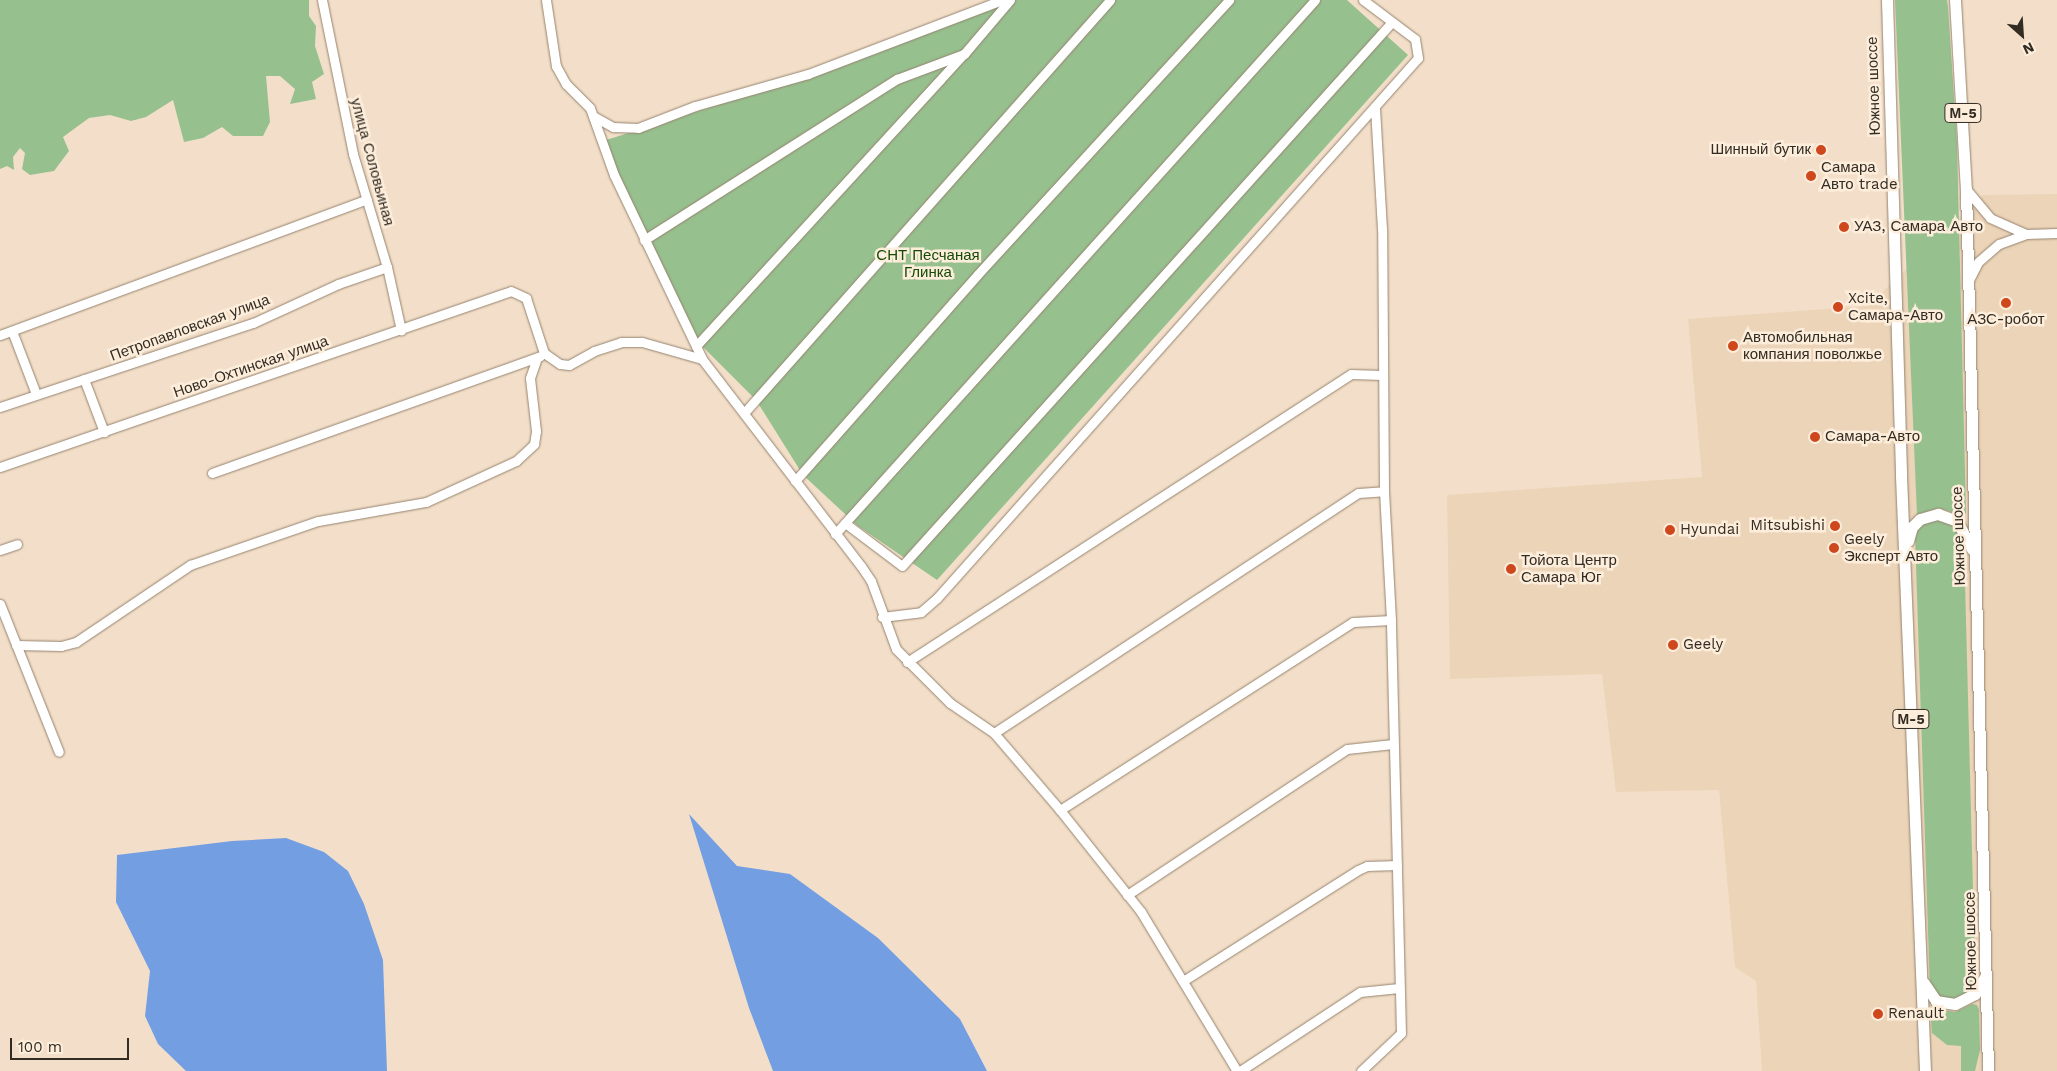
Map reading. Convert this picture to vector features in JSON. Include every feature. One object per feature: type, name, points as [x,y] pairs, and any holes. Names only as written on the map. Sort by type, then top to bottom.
[{"type":"main road","name":"Южное шоссе","points":[[1887,0],[1925,1071]]},
{"type":"main road","name":"Южное шоссе","points":[[1955,0],[1966,189],[1969,280],[1974,557],[1987,974],[1988,1071]]},
{"type":"main road","points":[[1905,549],[1912,527],[1925,517],[1938,514],[1957,522],[1969,540],[1974,557]]},
{"type":"main road","points":[[1922,978],[1929,995],[1936,1002],[1955,1004],[1975,994],[1987,974]]},
{"type":"street","name":"улица Соловьиная","points":[[322,0],[353,154],[387,267],[401,330]]},
{"type":"street","points":[[546,0],[556,66],[566,84],[585,101],[594,116],[606,157],[702,359],[871,580],[882,617],[896,649],[950,703],[994,733],[1060,810],[1127,895],[1239,1071],[1360,992],[1399,988]]},
{"type":"street","points":[[594,116],[613,127],[638,128],[695,106],[808,74],[1002,0]]},
{"type":"street","points":[[696,346],[964,54],[1010,0]]},
{"type":"street","points":[[744,413],[1110,0]]},
{"type":"street","points":[[794,481],[978,274],[1229,0]]},
{"type":"street","points":[[835,534],[1315,0]]},
{"type":"street","points":[[882,617],[911,615],[930,606],[1418,58],[1415,40],[1363,0]]},
{"type":"street","points":[[845,523],[902,566],[1392,22]]},
{"type":"street","points":[[644,240],[897,79],[964,54]]},
{"type":"street","points":[[1361,1071],[1401,1033],[1391,620],[1384,491],[1382,229],[1375,108]]},
{"type":"street","points":[[1966,189],[1994,221],[2026,234]]},
{"type":"street","points":[[0,335],[367,200]]},
{"type":"street","points":[[1969,280],[1988,251],[2026,234],[2057,233]]},
{"type":"street","name":"Петропавловская улица","points":[[0,407],[253,323],[338,284],[387,267]]},
{"type":"street","name":"Ново-Охтинская улица","points":[[0,467],[512,291],[522,294],[530,305],[541,355]]},
{"type":"street","points":[[12,331],[36,394]]},
{"type":"street","points":[[541,355],[552,362],[569,365],[594,351],[621,342],[642,342],[702,359]]},
{"type":"street","points":[[212,473],[541,355]]},
{"type":"street","points":[[16,645],[61,646],[76,642],[190,565],[318,521],[426,502],[516,461],[534,444],[536,431],[530,378],[541,355]]},
{"type":"street","points":[[907,662],[1352,374],[1382,375]]},
{"type":"street","points":[[84,379],[104,432]]},
{"type":"street","points":[[994,733],[1358,493],[1384,491]]},
{"type":"street","points":[[0,550],[17,544]]},
{"type":"street","points":[[0,604],[59,752]]},
{"type":"street","points":[[1060,810],[1353,622],[1391,620]]},
{"type":"street","points":[[1127,895],[1347,749],[1393,744]]},
{"type":"street","points":[[1183,981],[1358,870],[1366,866],[1397,865]]},
{"type":"shaded area","points":[[2057,194],[2057,1071],[1762,1071],[1756,981],[1735,967],[1719,790],[1616,792],[1602,674],[1450,679],[1447,495],[1702,477],[1688,319],[1868,306],[1983,195]]},
{"type":"green space","points":[[0,0],[309,0],[309,16],[316,26],[315,46],[324,74],[312,82],[316,99],[290,104],[295,89],[280,76],[266,76],[270,122],[263,136],[233,136],[222,127],[203,138],[184,142],[173,100],[146,117],[131,121],[110,115],[89,118],[63,137],[69,151],[54,171],[30,175],[22,169],[25,153],[20,148],[13,157],[14,170],[7,166],[0,169]]},
{"type":"green space","name":"СНТ Песчаная Глинка","points":[[1010,0],[1347,0],[1408,55],[937,580],[858,526],[803,475],[756,400],[699,343],[603,141],[810,76]]},
{"type":"green space","points":[[1895,0],[1947,0],[1948,7],[1957,143],[1966,513],[1964,516],[1939,508],[1917,515]]},
{"type":"green space","points":[[1940,519],[1952,523],[1964,543],[1975,966],[1973,991],[1945,1002],[1930,991],[1915,535],[1923,523]]},
{"type":"green space","points":[[1972,1004],[1977,1005],[1979,1010],[1980,1050],[1975,1071],[1961,1071],[1961,1046],[1947,1045],[1932,1033],[1930,1008],[1955,1012]]},
{"type":"water","points":[[689,814],[737,866],[790,874],[878,938],[960,1019],[987,1071],[773,1071],[749,1008]]},
{"type":"water","points":[[286,838],[324,852],[348,871],[364,904],[383,960],[387,1071],[186,1071],[158,1044],[145,1016],[150,971],[116,902],[117,855],[232,841]]},
{"type":"place","name":"Шинный бутик","points":[[1821,150]]},
{"type":"place","name":"Самара Авто trade","points":[[1811,176]]},
{"type":"place","name":"УАЗ, Самара Авто","points":[[1844,227]]},
{"type":"place","name":"АЗС-робот","points":[[2006,303]]},
{"type":"place","name":"Xcite, Самара-Авто","points":[[1838,307]]},
{"type":"place","name":"Автомобильная компания поволжье","points":[[1733,346]]},
{"type":"place","name":"Самара-Авто","points":[[1815,437]]},
{"type":"place","name":"Mitsubishi","points":[[1835,526]]},
{"type":"place","name":"Hyundai","points":[[1670,530]]},
{"type":"place","name":"Geely Эксперт Авто","points":[[1834,548]]},
{"type":"place","name":"Тойота Центр Самара Юг","points":[[1511,569]]},
{"type":"place","name":"Geely","points":[[1673,645]]},
{"type":"place","name":"Renault","points":[[1878,1014]]}]
